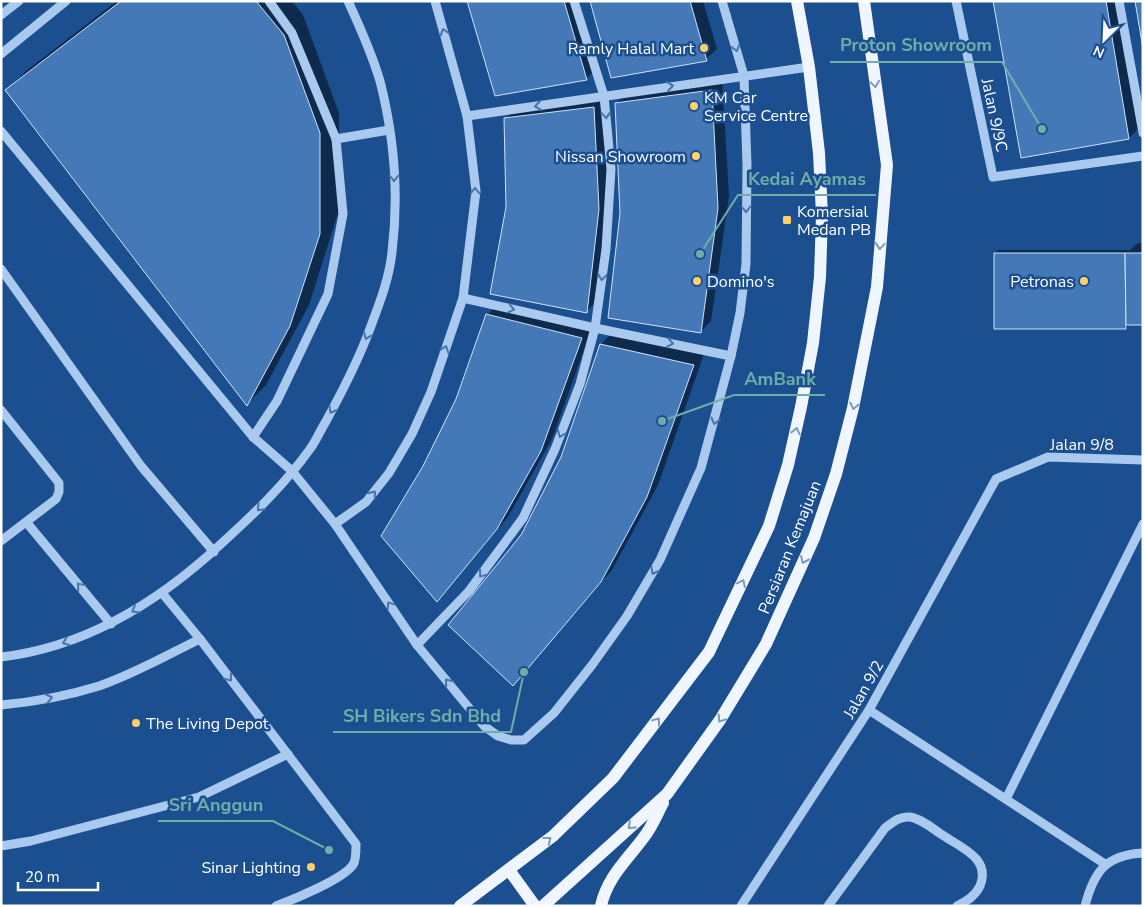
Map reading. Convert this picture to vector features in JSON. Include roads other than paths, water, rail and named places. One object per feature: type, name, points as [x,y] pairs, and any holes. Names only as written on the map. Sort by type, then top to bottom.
[{"type":"main road","name":"Persiaran Kemajuan","points":[[468,903],[553,836],[613,778],[709,652],[769,526],[788,465],[801,407],[813,343],[820,278],[822,215],[819,153],[809,67],[797,1]]},
{"type":"main road","name":"Persiaran Kemajuan","points":[[543,906],[668,794],[720,720],[766,644],[814,538],[836,474],[854,408],[877,287],[887,165],[864,1]]},
{"type":"main road","points":[[601,906],[614,873],[646,835],[668,794]]},
{"type":"main road","points":[[509,870],[535,906]]},
{"type":"street","points":[[1,15],[19,1]]},
{"type":"street","points":[[1,54],[66,1]]},
{"type":"street","points":[[253,436],[277,401],[328,294],[342,214],[336,139],[292,32],[269,1]]},
{"type":"street","points":[[1,657],[25,654],[57,646],[111,624],[162,594],[214,552],[261,508],[311,448],[336,403],[360,355],[380,303],[390,260],[393,235],[395,174],[379,80],[362,30],[348,1]]},
{"type":"street","points":[[335,524],[366,502],[389,474],[412,434],[430,392],[463,298],[476,191],[468,116],[435,1]]},
{"type":"street","points":[[417,645],[469,591],[524,518],[555,449],[580,384],[595,328],[606,249],[611,169],[604,96],[574,1]]},
{"type":"street","points":[[1,131],[253,436],[292,471],[335,524],[417,645],[484,726],[498,736],[511,740],[524,740],[554,713],[627,616],[660,560],[701,468],[731,356],[740,313],[746,264],[747,165],[744,76],[722,1]]},
{"type":"street","name":"Jalan 9/9C","points":[[956,1],[992,177],[1143,156]]},
{"type":"street","points":[[1119,1],[1143,133]]},
{"type":"street","points":[[468,116],[809,67]]},
{"type":"street","points":[[336,139],[389,130]]},
{"type":"street","points":[[1,269],[141,466],[214,552]]},
{"type":"street","points":[[463,298],[731,356]]},
{"type":"street","points":[[1,410],[59,483],[60,492],[56,499],[1,541]]},
{"type":"street","name":"Jalan 9/8","points":[[996,479],[1048,457],[1143,460]]},
{"type":"street","name":"Jalan 9/2","points":[[741,906],[869,710],[996,479]]},
{"type":"street","points":[[27,522],[111,624]]},
{"type":"street","points":[[1006,799],[1143,524]]},
{"type":"street","points":[[162,594],[200,639],[356,844],[354,863],[347,872],[297,898],[276,906]]},
{"type":"street","points":[[1,705],[28,703],[100,686],[200,639]]},
{"type":"street","points":[[869,710],[1105,864]]},
{"type":"street","points":[[1,846],[30,841],[199,797],[288,754]]},
{"type":"street","points":[[828,906],[885,828],[896,820],[909,817],[920,820],[974,856],[982,867],[982,880],[977,892],[967,901],[957,906]]},
{"type":"street","points":[[1085,906],[1090,886],[1105,864],[1126,854],[1143,853]]},
{"type":"place","name":"Ramly Halal Mart","points":[[704,48]]},
{"type":"place","name":"KM Car Service Centre","points":[[694,106]]},
{"type":"place","name":"Proton Showroom","points":[[1042,129]]},
{"type":"place","name":"Nissan Showroom","points":[[696,156]]},
{"type":"place","name":"Komersial Medan PB","points":[[787,220]]},
{"type":"place","name":"Kedai Ayamas","points":[[700,254]]},
{"type":"place","name":"Domino's","points":[[697,281]]},
{"type":"place","name":"Petronas","points":[[1084,281]]},
{"type":"place","name":"AmBank","points":[[662,421]]},
{"type":"place","name":"SH Bikers Sdn Bhd","points":[[524,672]]},
{"type":"place","name":"The Living Depot","points":[[136,723]]},
{"type":"place","name":"Sri Anggun","points":[[329,850]]},
{"type":"place","name":"Sinar Lighting","points":[[311,867]]}]
